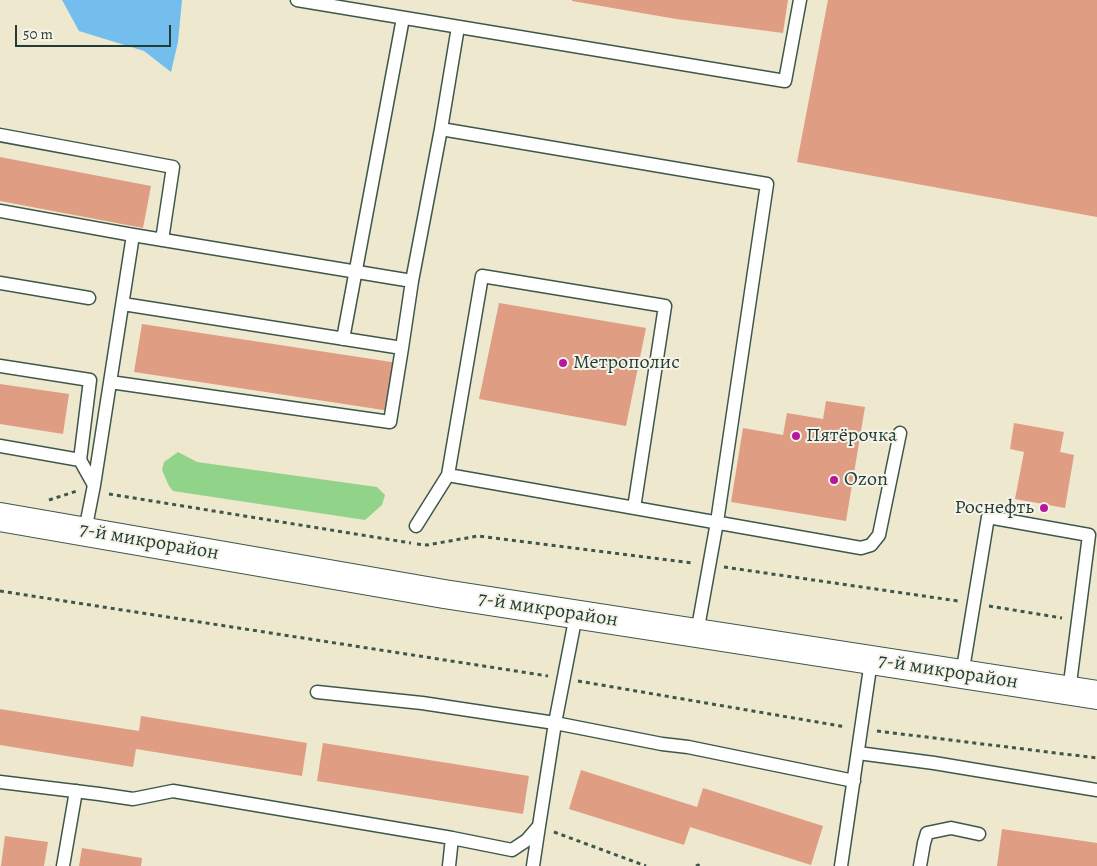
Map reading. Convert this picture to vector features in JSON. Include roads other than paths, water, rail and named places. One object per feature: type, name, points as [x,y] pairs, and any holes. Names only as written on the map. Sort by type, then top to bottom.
[{"type":"street","name":"7-й микрорайон","points":[[0,517],[434,592],[1097,695]]},
{"type":"lane","points":[[297,0],[785,81],[800,0]]},
{"type":"lane","points":[[343,338],[403,18]]},
{"type":"lane","points":[[110,382],[390,422],[412,282],[441,130],[458,27]]},
{"type":"lane","points":[[441,130],[767,184],[717,522],[697,633]]},
{"type":"lane","points":[[0,135],[174,167],[162,240]]},
{"type":"lane","points":[[0,211],[412,282]]},
{"type":"lane","points":[[85,531],[123,304],[132,235]]},
{"type":"lane","points":[[416,526],[448,475],[482,276],[665,306],[634,508]]},
{"type":"lane","points":[[0,283],[89,298]]},
{"type":"lane","points":[[123,304],[402,348]]},
{"type":"lane","points":[[0,366],[90,380],[80,460],[94,485]]},
{"type":"lane","points":[[448,475],[861,548],[871,545],[879,535],[900,433]]},
{"type":"lane","points":[[0,446],[80,460]]},
{"type":"lane","points":[[962,674],[988,517],[1089,535],[1068,691]]},
{"type":"lane","points":[[533,866],[555,723],[576,614]]},
{"type":"lane","points":[[841,866],[871,660]]},
{"type":"lane","points":[[317,692],[422,703],[555,723],[662,744],[688,747],[854,781]]},
{"type":"lane","points":[[858,753],[934,763],[1097,790]]},
{"type":"lane","points":[[0,782],[133,799],[173,792],[452,838],[512,850],[528,840],[539,826]]},
{"type":"lane","points":[[62,866],[76,791]]},
{"type":"lane","points":[[920,866],[924,843],[928,833],[951,828],[979,834]]},
{"type":"lane","points":[[448,866],[452,838]]},
{"type":"water","points":[[62,0],[182,0],[178,42],[171,72],[144,51],[79,31]]},
{"type":"place","name":"Метрополис","points":[[563,363]]},
{"type":"place","name":"Пятёрочка","points":[[796,436]]},
{"type":"place","name":"Ozon","points":[[834,480]]},
{"type":"place","name":"Роснефть","points":[[1044,508]]}]
